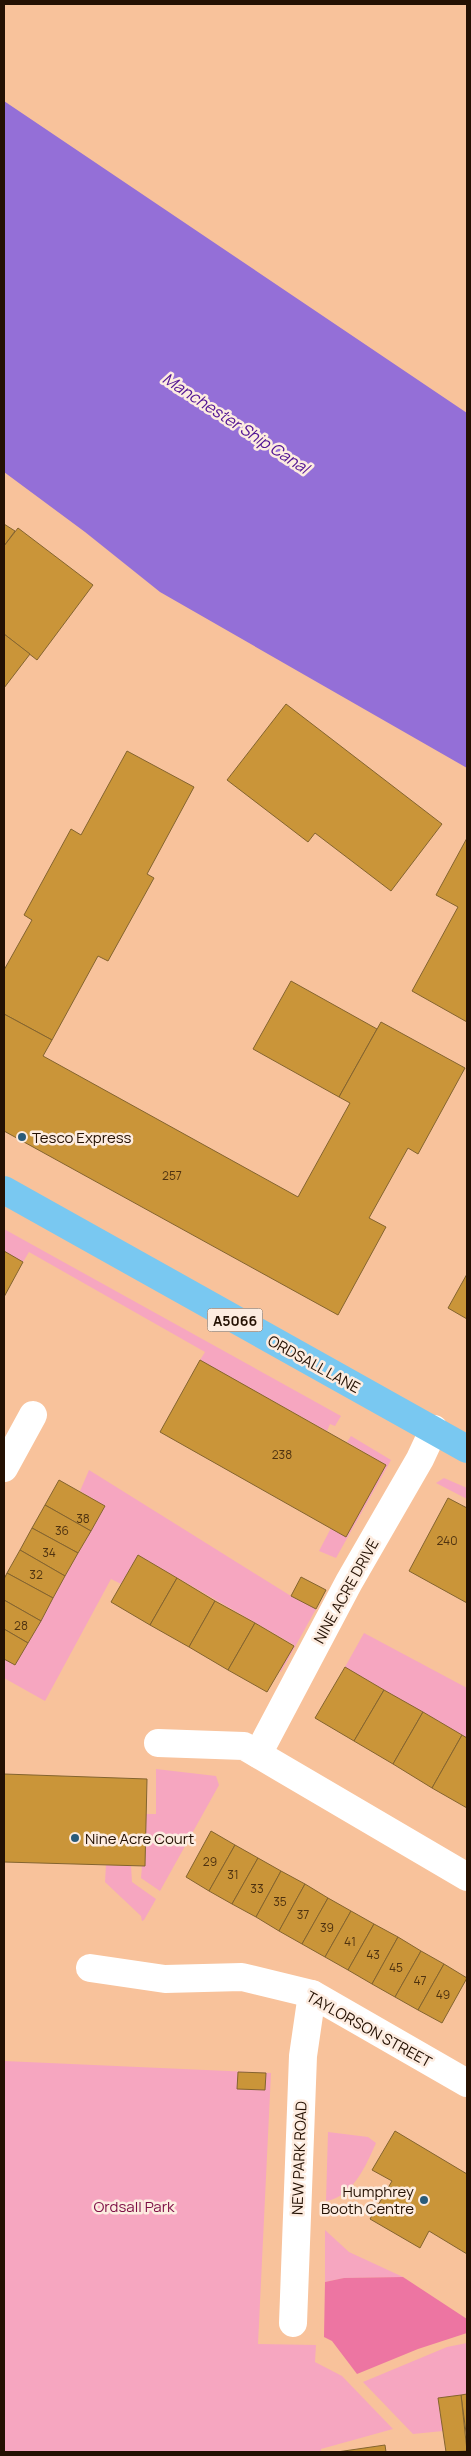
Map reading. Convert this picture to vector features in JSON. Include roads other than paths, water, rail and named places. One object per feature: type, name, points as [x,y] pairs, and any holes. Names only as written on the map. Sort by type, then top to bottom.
[{"type":"main road","name":"ORDSALL LANE","points":[[4,1190],[467,1449]]},
{"type":"street","points":[[4,1468],[11,1439],[33,1415]]},
{"type":"street","name":"NINE ACRE DRIVE","points":[[258,1754],[349,1582],[420,1459],[434,1430]]},
{"type":"street","points":[[158,1743],[244,1746],[467,1877]]},
{"type":"street","name":"TAYLORSON STREET","points":[[90,1968],[165,1979],[242,1977],[312,1994],[467,2082]]},
{"type":"street","name":"NEW PARK ROAD","points":[[293,2323],[303,2056],[312,1994]]},
{"type":"water","name":"Manchester Ship Canal","points":[[4,101],[467,413],[467,768],[160,592],[85,532],[4,472]]},
{"type":"place","name":"Tesco Express","points":[[22,1137]]},
{"type":"place","name":"Nine Acre Court","points":[[75,1838]]},
{"type":"place","name":"Humphrey Booth Centre","points":[[424,2200]]},
{"type":"park label","name":"Ordsall Park","points":[[134,2206]]}]
